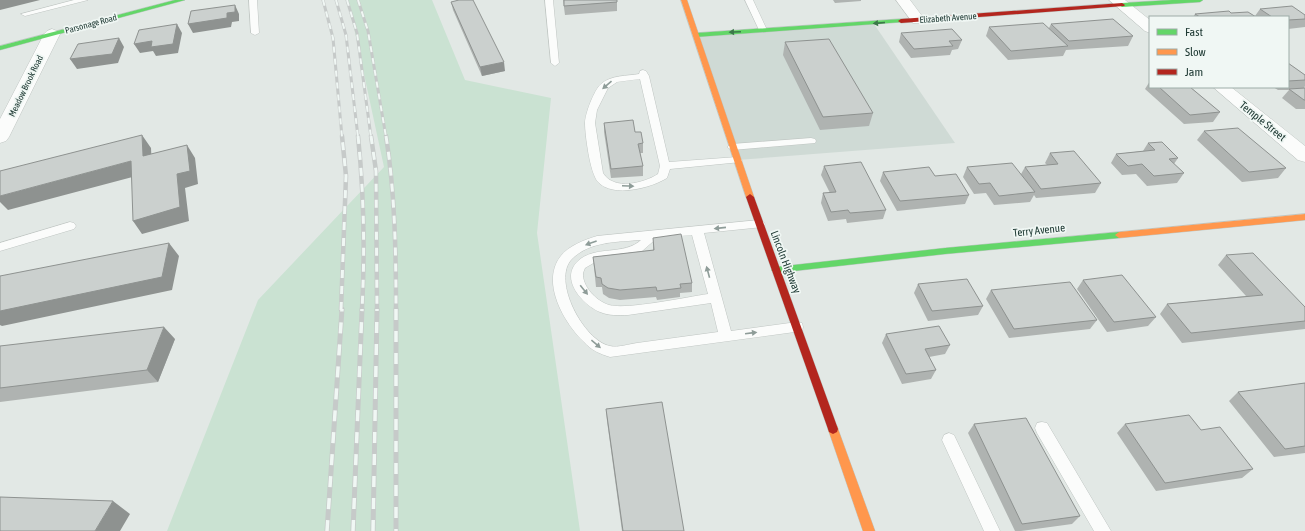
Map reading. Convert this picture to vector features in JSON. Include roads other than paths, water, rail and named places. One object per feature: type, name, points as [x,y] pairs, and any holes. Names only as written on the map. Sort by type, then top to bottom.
[{"type":"street","name":"Parsonage Road","points":[[0,48],[182,0]]},
{"type":"street","name":"Lincoln Highway","points":[[684,0],[732,147],[869,531]]},
{"type":"street","points":[[902,0],[918,20]]},
{"type":"street","name":"Elizabeth Avenue","points":[[696,34],[918,20],[1119,3],[1200,0]]},
{"type":"street","points":[[1119,3],[1149,27]]},
{"type":"street","name":"Meadow Brook Road","points":[[0,137],[52,34]]},
{"type":"street","name":"Temple Street","points":[[1222,88],[1305,156]]},
{"type":"street","name":"Terry Avenue","points":[[776,270],[953,251],[1305,217]]},
{"type":"lane","points":[[25,14],[84,0]]},
{"type":"lane","points":[[253,0],[254,33]]},
{"type":"lane","points":[[549,0],[555,63]]},
{"type":"lane","points":[[749,0],[764,30]]},
{"type":"lane","points":[[644,74],[665,166],[663,176],[657,181],[644,185],[629,186],[607,184],[599,178],[590,123],[592,110],[604,86],[615,80],[644,74]]},
{"type":"lane","points":[[732,147],[811,141]]},
{"type":"lane","points":[[665,166],[737,160]]},
{"type":"lane","points":[[759,224],[597,240],[577,249],[566,258],[561,266],[559,279],[561,295],[570,317],[585,335],[604,350],[610,352],[797,327]]},
{"type":"lane","points":[[0,247],[70,226]]},
{"type":"lane","points":[[698,230],[726,336]]},
{"type":"lane","points":[[653,235],[637,249],[626,253],[604,255],[581,265],[576,273],[578,282],[593,301],[606,308],[628,310],[715,298]]},
{"type":"lane","points":[[1042,428],[1103,531]]},
{"type":"lane","points":[[949,440],[992,531]]},
{"type":"railway","points":[[323,0],[333,38],[342,137]]},
{"type":"railway","points":[[336,0],[346,35],[358,137]]},
{"type":"railway","points":[[347,0],[357,33],[371,137]]},
{"type":"railway","points":[[358,0],[368,31],[386,137]]},
{"type":"railway","points":[[341,310],[346,176],[342,136]]},
{"type":"railway","points":[[358,136],[362,180],[363,223],[362,310]]},
{"type":"railway","points":[[371,136],[376,171],[377,309]]},
{"type":"railway","points":[[386,136],[391,179],[396,266],[396,531]]},
{"type":"railway","points":[[327,531],[342,309]]},
{"type":"railway","points":[[353,531],[362,309]]},
{"type":"railway","points":[[373,531],[377,309]]}]
